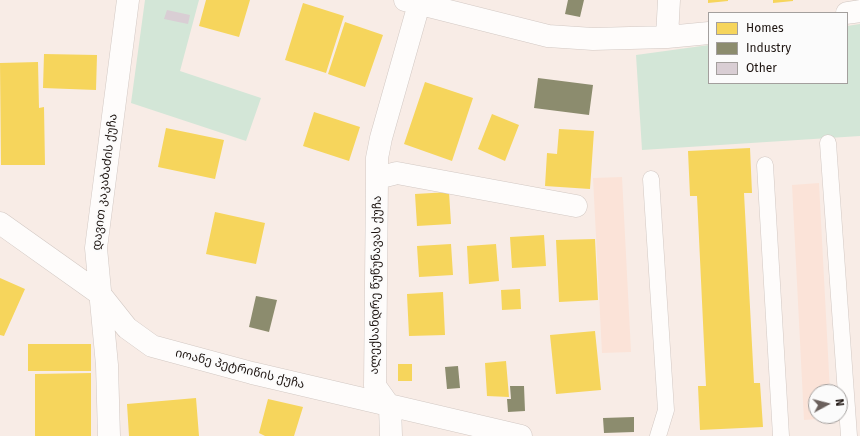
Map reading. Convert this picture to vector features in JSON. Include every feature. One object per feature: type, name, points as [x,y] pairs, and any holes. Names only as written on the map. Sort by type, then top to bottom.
[{"type":"street","name":"დავით კაკაბაძის ქუჩა","points":[[109,436],[106,364],[96,248],[128,0]]},
{"type":"street","points":[[666,37],[669,0]]},
{"type":"street","points":[[412,2],[548,36],[593,39],[666,37],[708,33]]},
{"type":"street","name":"ალექსანდრე წუწუნავას ქუჩა","points":[[390,407],[375,386],[377,158],[412,2]]},
{"type":"street","points":[[848,13],[860,11]]},
{"type":"street","name":"ალექსანდრე წუწუნავას ქუჩა","points":[[377,178],[397,172],[576,206]]},
{"type":"street","name":"იოანე პეტრიწის ქუჩა","points":[[0,223],[100,294],[127,328],[152,346],[252,373],[390,407],[521,436]]},
{"type":"street","points":[[390,407],[391,436]]},
{"type":"lane","points":[[828,143],[849,436]]},
{"type":"lane","points":[[764,165],[781,436]]},
{"type":"lane","points":[[651,179],[666,410],[658,436]]},
{"type":"shaded area","points":[[622,177],[631,352],[602,353],[593,178]]},
{"type":"shaded area","points":[[819,183],[830,384],[808,384],[808,420],[804,420],[792,185]]},
{"type":"green space","points":[[145,0],[199,0],[180,71],[261,98],[246,141],[131,103]]},
{"type":"green space","points":[[860,24],[860,136],[642,150],[636,55],[708,45],[708,84],[848,84],[848,26]]},
{"type":"building: Homes","points":[[206,0],[250,0],[239,37],[199,26]]},
{"type":"building: Homes","points":[[708,0],[728,0],[728,1],[708,3]]},
{"type":"building: Homes","points":[[773,0],[793,0],[793,1],[773,3]]},
{"type":"building: Homes","points":[[303,3],[344,16],[326,73],[285,60]]},
{"type":"building: Homes","points":[[345,22],[383,35],[365,87],[328,74]]},
{"type":"building: Homes","points":[[44,54],[97,55],[96,90],[43,88]]},
{"type":"building: Homes","points":[[38,62],[39,108],[44,107],[45,165],[1,165],[0,63]]},
{"type":"building: Homes","points":[[425,82],[473,98],[452,161],[404,144]]},
{"type":"building: Homes","points":[[314,112],[360,127],[349,161],[303,146]]},
{"type":"building: Homes","points":[[492,114],[519,125],[505,161],[478,149]]},
{"type":"building: Homes","points":[[166,128],[224,140],[215,179],[158,167]]},
{"type":"building: Homes","points":[[559,129],[594,131],[590,189],[545,186],[547,153],[557,154]]},
{"type":"building: Homes","points":[[750,148],[752,193],[744,193],[754,383],[760,383],[763,427],[700,430],[698,386],[706,386],[697,196],[690,196],[688,151]]},
{"type":"building: Homes","points":[[449,192],[451,224],[417,226],[415,194]]},
{"type":"building: Homes","points":[[215,212],[265,223],[256,264],[206,254]]},
{"type":"building: Homes","points":[[544,235],[546,266],[512,268],[510,237]]},
{"type":"building: Homes","points":[[595,239],[598,300],[559,302],[556,240]]},
{"type":"building: Homes","points":[[451,244],[453,275],[419,277],[417,246]]},
{"type":"building: Homes","points":[[496,244],[499,281],[469,284],[467,246]]},
{"type":"building: Homes","points":[[0,278],[25,289],[4,336],[0,335]]},
{"type":"building: Homes","points":[[520,289],[521,309],[502,310],[501,290]]},
{"type":"building: Homes","points":[[443,292],[445,335],[409,336],[407,294]]},
{"type":"building: Homes","points":[[595,331],[601,390],[556,394],[550,335]]},
{"type":"building: Homes","points":[[28,344],[91,344],[91,371],[28,371]]},
{"type":"building: Homes","points":[[506,361],[509,397],[487,396],[485,363]]},
{"type":"building: Homes","points":[[398,364],[412,364],[412,381],[398,381]]},
{"type":"building: Homes","points":[[91,373],[91,436],[35,436],[35,374]]},
{"type":"building: Homes","points":[[196,398],[199,436],[129,436],[127,404]]},
{"type":"building: Homes","points":[[268,399],[303,407],[294,436],[265,436],[259,433]]},
{"type":"building: Industry","points":[[568,0],[584,0],[580,17],[565,14]]},
{"type":"building: Industry","points":[[538,78],[593,85],[589,115],[534,108]]},
{"type":"building: Industry","points":[[256,296],[277,300],[269,332],[249,327]]},
{"type":"building: Industry","points":[[458,366],[460,388],[447,389],[445,367]]},
{"type":"building: Industry","points":[[510,386],[524,386],[525,411],[508,412],[507,399],[511,399]]},
{"type":"building: Industry","points":[[634,417],[634,432],[604,433],[603,418]]},
{"type":"building: Other","points":[[167,10],[190,15],[188,24],[164,19]]}]
